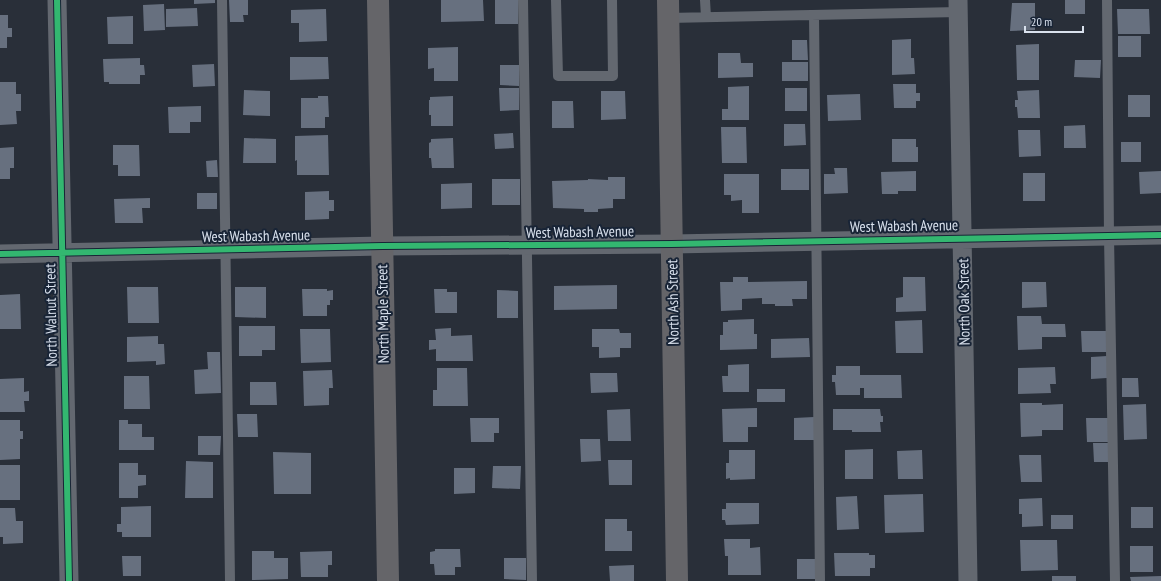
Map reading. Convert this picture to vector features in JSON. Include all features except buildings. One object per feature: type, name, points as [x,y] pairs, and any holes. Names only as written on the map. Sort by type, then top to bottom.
[{"type":"main road","name":"North Maple Street","points":[[378,0],[388,581]]},
{"type":"main road","name":"North Ash Street","points":[[668,9],[677,581]]},
{"type":"street","name":"North Walnut Street","points":[[58,0],[69,581]]},
{"type":"street","name":"North Oak Street","points":[[958,6],[968,581]]},
{"type":"street","name":"West Wabash Avenue","points":[[0,254],[382,246],[672,244],[1161,235]]},
{"type":"lane","points":[[222,0],[230,581]]},
{"type":"lane","points":[[523,0],[532,581]]},
{"type":"lane","points":[[556,0],[558,76],[613,76],[612,0]]},
{"type":"lane","points":[[705,0],[706,17]]},
{"type":"lane","points":[[1107,0],[1109,236],[1115,581]]},
{"type":"lane","points":[[668,9],[706,17],[814,15],[958,6]]},
{"type":"lane","points":[[814,15],[820,581]]},
{"type":"cycle path","points":[[57,0],[69,581]]},
{"type":"cycle path","points":[[0,254],[382,246],[672,244],[1161,235]]}]
